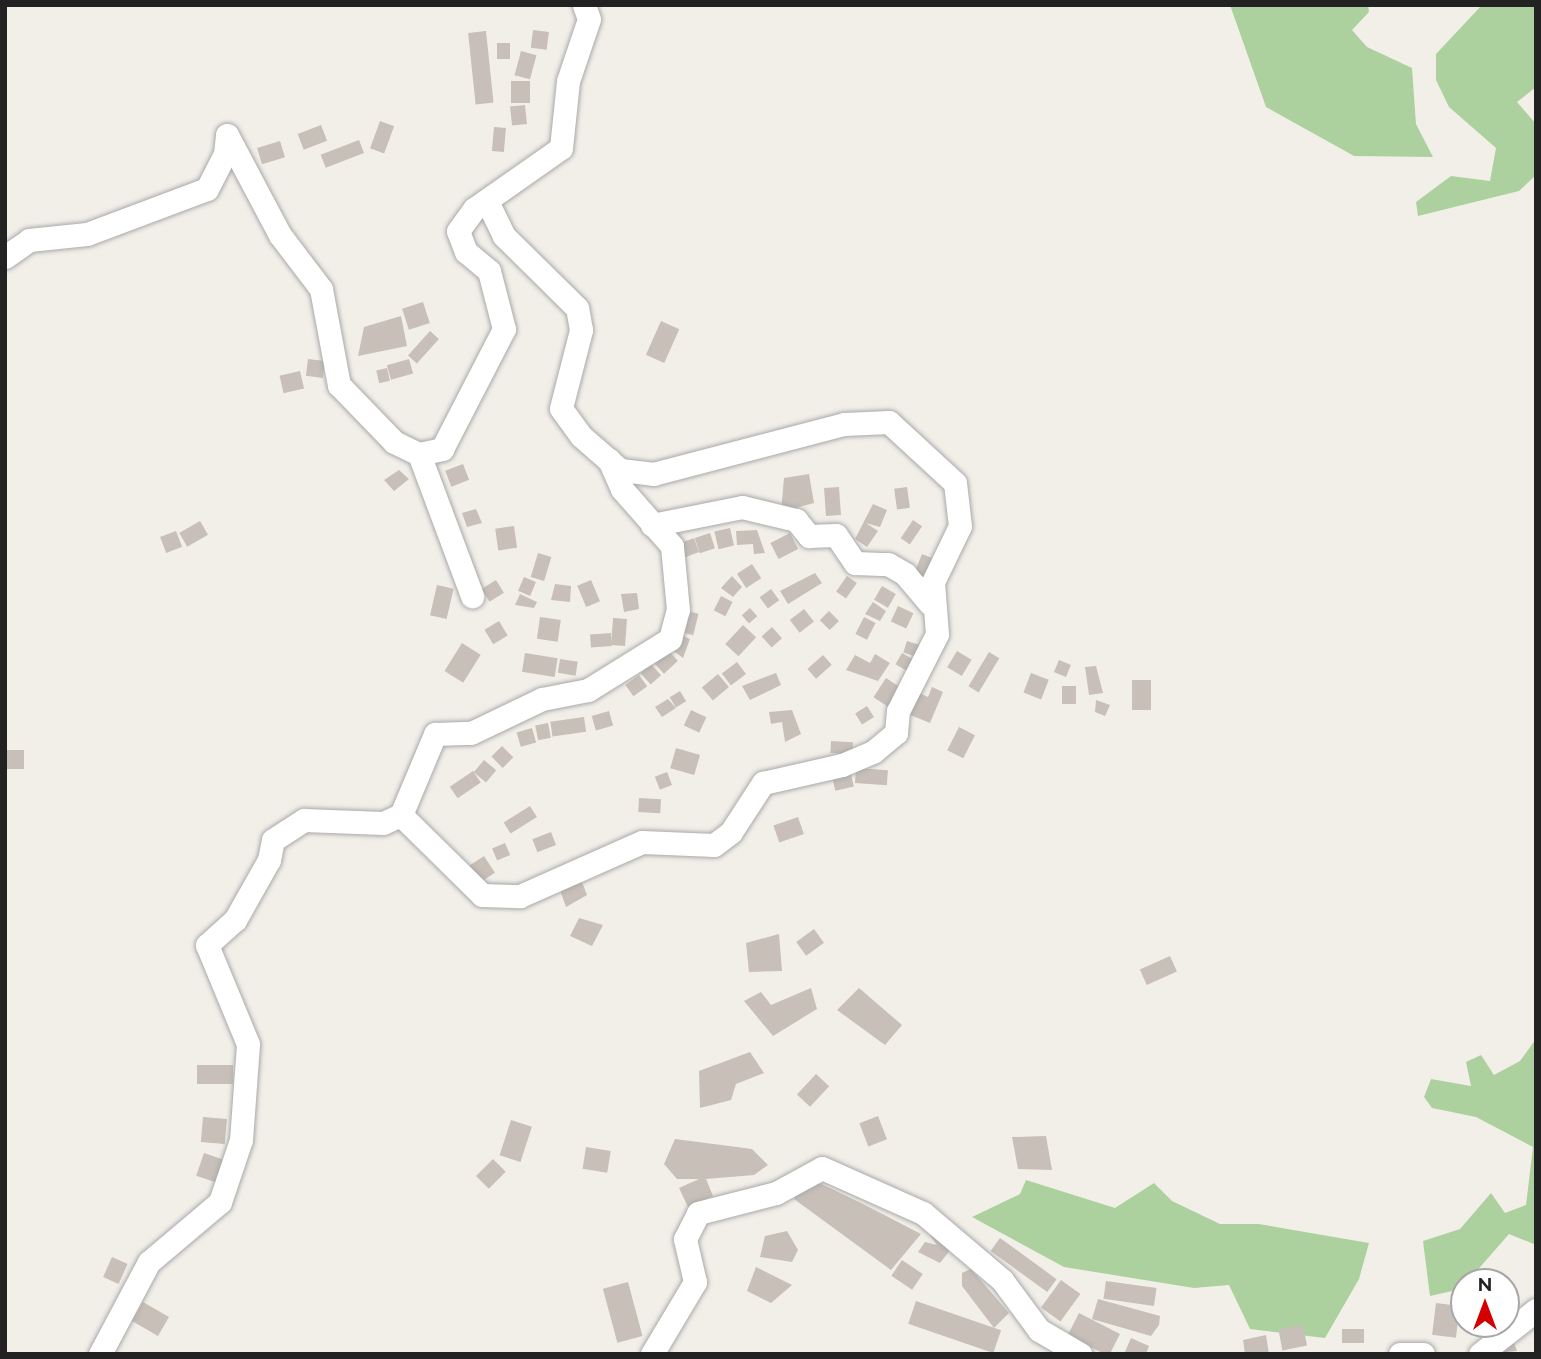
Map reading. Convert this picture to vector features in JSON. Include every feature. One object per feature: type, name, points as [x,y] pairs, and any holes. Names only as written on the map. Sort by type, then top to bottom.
[{"type":"street","points":[[5,257],[29,240],[87,234],[207,189],[225,154],[227,135],[280,235],[321,289],[339,385],[394,442],[419,454],[442,449],[504,329],[489,271],[466,252],[458,231],[487,201],[561,148],[568,81],[589,19],[584,5]]},
{"type":"street","points":[[401,815],[482,895],[520,896],[642,842],[714,845],[731,832],[763,783],[842,765],[873,752],[895,733],[898,711],[937,634],[933,582],[960,526],[955,483],[890,422],[844,424],[654,474],[620,470],[561,408],[581,330],[577,308],[504,236],[487,201]]},
{"type":"street","points":[[419,454],[472,596]]},
{"type":"street","points":[[100,1354],[149,1262],[220,1202],[241,1140],[248,1044],[207,945],[235,920],[269,860],[272,840],[286,827],[304,820],[383,823],[401,815],[435,734],[471,733],[542,699],[588,690],[670,639],[678,610],[672,545],[622,489],[609,460]]},
{"type":"street","points":[[652,525],[669,527],[743,507],[796,520],[809,536],[836,535],[855,563],[888,564],[905,574],[930,604]]},
{"type":"street","points":[[652,1354],[695,1282],[685,1239],[698,1213],[776,1194],[822,1168],[923,1213],[1002,1280],[1039,1330],[1080,1354]]},
{"type":"street","points":[[1479,1354],[1536,1310]]},
{"type":"street","points":[[1400,1354],[1423,1354]]},
{"type":"green space","points":[[1230,5],[1368,5],[1369,12],[1352,30],[1367,47],[1412,68],[1416,124],[1433,157],[1354,156],[1266,107]]},
{"type":"green space","points":[[1482,5],[1536,5],[1536,87],[1517,102],[1536,124],[1536,175],[1519,191],[1418,216],[1416,202],[1451,176],[1490,181],[1496,148],[1449,107],[1436,80],[1436,54]]},
{"type":"green space","points":[[1536,1039],[1536,1245],[1509,1234],[1479,1268],[1450,1268],[1450,1291],[1430,1296],[1423,1241],[1460,1229],[1491,1193],[1505,1213],[1526,1205],[1533,1147],[1476,1117],[1432,1108],[1424,1097],[1431,1079],[1471,1086],[1466,1062],[1481,1055],[1494,1075],[1520,1061]]},
{"type":"green space","points":[[1026,1180],[1115,1208],[1154,1183],[1172,1201],[1220,1224],[1259,1224],[1369,1243],[1359,1279],[1325,1338],[1250,1329],[1229,1285],[1194,1288],[1064,1267],[972,1217],[1020,1194]]},
{"type":"building","points":[[533,30],[549,32],[547,50],[531,48]]},
{"type":"building","points":[[486,31],[494,103],[476,104],[468,33]]},
{"type":"building","points":[[497,43],[510,43],[510,59],[497,59]]},
{"type":"building","points":[[521,51],[536,55],[530,79],[515,75]]},
{"type":"building","points":[[511,81],[530,81],[530,103],[511,103]]},
{"type":"building","points":[[525,105],[527,124],[512,125],[510,107]]},
{"type":"building","points":[[380,121],[394,126],[384,153],[370,148]]},
{"type":"building","points":[[321,125],[327,141],[304,150],[298,134]]},
{"type":"building","points":[[494,127],[506,128],[504,152],[492,151]]},
{"type":"building","points":[[359,140],[364,153],[326,168],[321,155]]},
{"type":"building","points":[[280,141],[285,157],[262,164],[257,148]]},
{"type":"building","points":[[423,302],[430,323],[409,330],[402,309]]},
{"type":"building","points":[[401,316],[407,346],[358,356],[364,327]]},
{"type":"building","points":[[661,321],[679,329],[664,363],[646,355]]},
{"type":"building","points":[[430,331],[439,339],[417,364],[408,356]]},
{"type":"building","points":[[308,359],[325,361],[323,378],[306,376]]},
{"type":"building","points":[[409,359],[413,373],[391,380],[387,365]]},
{"type":"building","points":[[387,368],[390,381],[379,383],[376,370]]},
{"type":"building","points":[[300,371],[304,389],[284,393],[280,376]]},
{"type":"building","points":[[463,464],[469,480],[451,487],[445,471]]},
{"type":"building","points":[[399,470],[409,479],[394,491],[384,480]]},
{"type":"building","points":[[809,474],[814,503],[781,512],[784,478]]},
{"type":"building","points":[[839,487],[841,515],[826,516],[824,488]]},
{"type":"building","points":[[907,487],[910,508],[897,510],[894,489]]},
{"type":"building","points":[[873,504],[887,510],[880,527],[866,523],[878,531],[867,547],[855,539]]},
{"type":"building","points":[[476,509],[482,523],[467,527],[462,513]]},
{"type":"building","points":[[913,520],[922,526],[910,544],[901,538]]},
{"type":"building","points":[[200,521],[208,535],[187,547],[179,533]]},
{"type":"building","points":[[514,526],[517,548],[498,550],[495,529]]},
{"type":"building","points":[[730,528],[734,546],[718,549],[714,532]]},
{"type":"building","points":[[757,530],[765,553],[754,554],[753,544],[737,545],[736,531]]},
{"type":"building","points":[[176,531],[182,547],[166,553],[160,537]]},
{"type":"building","points":[[710,533],[715,548],[700,553],[695,538]]},
{"type":"building","points":[[790,533],[798,549],[779,559],[770,543]]},
{"type":"building","points":[[694,538],[699,552],[685,557],[680,543]]},
{"type":"building","points":[[538,553],[551,557],[544,581],[531,577]]},
{"type":"building","points":[[922,554],[939,561],[927,589],[910,583]]},
{"type":"building","points":[[752,564],[761,578],[746,588],[737,574]]},
{"type":"building","points":[[815,573],[822,583],[788,604],[780,591]]},
{"type":"building","points":[[732,576],[742,587],[733,597],[721,588]]},
{"type":"building","points":[[847,576],[857,583],[846,598],[836,592]]},
{"type":"building","points":[[524,577],[536,582],[530,596],[518,591]]},
{"type":"building","points":[[496,580],[504,593],[490,602],[482,589]]},
{"type":"building","points":[[591,580],[600,601],[586,607],[577,586]]},
{"type":"building","points":[[555,584],[571,586],[570,602],[551,600]]},
{"type":"building","points":[[437,585],[454,589],[447,619],[430,615]]},
{"type":"building","points":[[882,586],[896,594],[888,608],[874,600]]},
{"type":"building","points":[[771,589],[779,600],[768,609],[760,597]]},
{"type":"building","points":[[637,593],[639,609],[624,612],[621,594]]},
{"type":"building","points":[[520,594],[537,602],[534,608],[515,605]]},
{"type":"building","points":[[721,596],[733,602],[725,616],[714,610]]},
{"type":"building","points":[[873,602],[886,611],[880,621],[865,614]]},
{"type":"building","points":[[898,606],[913,613],[906,629],[891,621]]},
{"type":"building","points":[[750,608],[757,616],[749,624],[742,615]]},
{"type":"building","points":[[804,609],[814,622],[800,633],[790,620]]},
{"type":"building","points":[[683,610],[699,614],[693,635],[678,631]]},
{"type":"building","points":[[829,611],[839,621],[830,630],[820,620]]},
{"type":"building","points":[[540,617],[561,620],[558,642],[537,639]]},
{"type":"building","points":[[864,617],[876,623],[867,640],[855,634]]},
{"type":"building","points":[[613,618],[627,619],[625,646],[611,645]]},
{"type":"building","points":[[499,621],[508,636],[493,644],[484,630]]},
{"type":"building","points":[[743,625],[756,637],[738,656],[725,644]]},
{"type":"building","points":[[772,627],[782,638],[772,648],[762,636]]},
{"type":"building","points":[[611,633],[612,646],[591,647],[590,634]]},
{"type":"building","points":[[676,633],[690,639],[683,658],[670,648]]},
{"type":"building","points":[[907,641],[919,645],[916,656],[903,652]]},
{"type":"building","points":[[462,643],[481,655],[463,683],[445,671]]},
{"type":"building","points":[[667,649],[678,661],[664,674],[653,662]]},
{"type":"building","points":[[957,651],[972,660],[962,676],[947,667]]},
{"type":"building","points":[[989,652],[999,658],[979,692],[968,686]]},
{"type":"building","points":[[525,653],[558,658],[555,677],[522,672]]},
{"type":"building","points":[[902,653],[914,660],[908,671],[896,664]]},
{"type":"building","points":[[875,654],[890,663],[878,681],[846,670],[855,655],[870,663]]},
{"type":"building","points":[[823,655],[832,665],[816,679],[807,669]]},
{"type":"building","points":[[560,659],[578,662],[576,676],[558,673]]},
{"type":"building","points":[[1059,660],[1071,665],[1066,677],[1054,672]]},
{"type":"building","points":[[737,662],[746,674],[731,685],[722,673]]},
{"type":"building","points":[[651,664],[661,675],[651,685],[641,673]]},
{"type":"building","points":[[1096,666],[1103,693],[1089,695],[1085,667]]},
{"type":"building","points":[[776,673],[781,685],[750,700],[742,686]]},
{"type":"building","points":[[1031,673],[1049,680],[1041,699],[1023,693]]},
{"type":"building","points":[[718,674],[729,687],[713,701],[702,687]]},
{"type":"building","points":[[639,675],[647,686],[633,696],[625,685]]},
{"type":"building","points":[[886,678],[903,689],[890,708],[873,697]]},
{"type":"building","points":[[1132,680],[1151,680],[1151,710],[1132,710]]},
{"type":"building","points":[[1062,686],[1076,686],[1076,704],[1062,704]]},
{"type":"building","points":[[932,687],[943,692],[930,723],[903,712],[913,690],[928,697]]},
{"type":"building","points":[[680,691],[686,701],[676,707],[670,697]]},
{"type":"building","points":[[668,699],[676,708],[662,717],[655,707]]},
{"type":"building","points":[[1096,700],[1110,705],[1105,716],[1095,712]]},
{"type":"building","points":[[867,706],[874,717],[862,724],[855,713]]},
{"type":"building","points":[[691,710],[706,717],[699,733],[684,725]]},
{"type":"building","points":[[792,710],[801,734],[785,742],[782,722],[771,724],[769,712]]},
{"type":"building","points":[[609,711],[613,725],[596,730],[592,716]]},
{"type":"building","points":[[584,717],[586,732],[552,737],[550,722]]},
{"type":"building","points":[[548,723],[551,738],[538,740],[535,725]]},
{"type":"building","points":[[959,727],[975,735],[963,758],[947,750]]},
{"type":"building","points":[[532,728],[536,742],[521,747],[517,732]]},
{"type":"building","points":[[831,741],[853,742],[852,754],[830,753]]},
{"type":"building","points":[[502,746],[513,757],[503,768],[491,757]]},
{"type":"building","points":[[676,748],[700,755],[694,775],[670,768]]},
{"type":"building","points":[[5,750],[24,750],[24,769],[5,769]]},
{"type":"building","points":[[484,760],[496,770],[486,783],[474,772]]},
{"type":"building","points":[[856,768],[888,770],[887,785],[855,783]]},
{"type":"building","points":[[850,770],[854,787],[835,791],[831,774]]},
{"type":"building","points":[[473,771],[481,783],[458,798],[450,787]]},
{"type":"building","points":[[667,772],[672,785],[660,790],[655,777]]},
{"type":"building","points":[[639,798],[661,799],[660,813],[638,812]]},
{"type":"building","points":[[530,806],[537,817],[511,833],[504,822]]},
{"type":"building","points":[[798,817],[804,834],[779,842],[773,825]]},
{"type":"building","points":[[551,832],[556,845],[537,852],[532,839]]},
{"type":"building","points":[[505,843],[510,855],[497,860],[492,848]]},
{"type":"building","points":[[484,856],[495,873],[478,884],[467,867]]},
{"type":"building","points":[[582,882],[587,895],[566,907],[560,890]]},
{"type":"building","points":[[579,918],[603,925],[592,946],[570,936]]},
{"type":"building","points":[[814,929],[824,943],[806,956],[796,942]]},
{"type":"building","points":[[779,934],[782,971],[749,972],[746,943]]},
{"type":"building","points":[[1170,956],[1177,972],[1147,985],[1140,969]]},
{"type":"building","points":[[811,988],[817,1009],[773,1036],[744,1001],[761,992],[771,1005]]},
{"type":"building","points":[[859,988],[902,1025],[885,1045],[837,1010]]},
{"type":"building","points":[[750,1052],[764,1073],[736,1084],[731,1100],[700,1108],[699,1071]]},
{"type":"building","points":[[197,1065],[233,1065],[233,1084],[197,1084]]},
{"type":"building","points":[[816,1074],[829,1086],[810,1107],[797,1094]]},
{"type":"building","points":[[878,1116],[887,1139],[868,1147],[859,1123]]},
{"type":"building","points":[[203,1117],[227,1119],[225,1144],[201,1142]]},
{"type":"building","points":[[511,1120],[532,1127],[520,1162],[500,1155]]},
{"type":"building","points":[[1046,1136],[1052,1170],[1018,1169],[1012,1137]]},
{"type":"building","points":[[675,1139],[752,1149],[768,1165],[754,1175],[706,1179],[713,1196],[688,1207],[679,1188],[699,1179],[677,1179],[664,1164]]},
{"type":"building","points":[[586,1147],[611,1151],[607,1173],[583,1169]]},
{"type":"building","points":[[204,1153],[224,1160],[216,1183],[196,1176]]},
{"type":"building","points":[[493,1159],[506,1172],[489,1189],[476,1176]]},
{"type":"building","points":[[809,1178],[921,1234],[891,1270],[794,1199]]},
{"type":"building","points":[[787,1231],[798,1250],[792,1262],[760,1257],[765,1236]]},
{"type":"building","points":[[929,1234],[951,1249],[940,1263],[918,1252],[925,1242],[937,1245]]},
{"type":"building","points":[[1000,1238],[1057,1279],[1047,1292],[991,1251]]},
{"type":"building","points":[[112,1257],[128,1264],[119,1284],[103,1277]]},
{"type":"building","points":[[902,1260],[923,1274],[912,1290],[891,1276]]},
{"type":"building","points":[[756,1267],[792,1285],[771,1303],[747,1291]]},
{"type":"building","points":[[971,1269],[1009,1313],[994,1328],[962,1286],[962,1273]]},
{"type":"building","points":[[1061,1280],[1080,1294],[1060,1322],[1041,1308]]},
{"type":"building","points":[[1106,1281],[1157,1288],[1154,1306],[1103,1299]]},
{"type":"building","points":[[628,1282],[642,1336],[617,1343],[603,1289]]},
{"type":"building","points":[[1098,1299],[1160,1316],[1159,1325],[1151,1336],[1092,1319]]},
{"type":"building","points":[[916,1301],[1001,1330],[993,1353],[908,1324]]},
{"type":"building","points":[[143,1302],[169,1317],[158,1336],[132,1321]]},
{"type":"building","points":[[1436,1303],[1450,1305],[1450,1337],[1432,1335]]},
{"type":"building","points":[[1079,1313],[1120,1334],[1110,1354],[1104,1354],[1068,1335]]},
{"type":"building","points":[[1303,1325],[1307,1346],[1282,1350],[1278,1330]]},
{"type":"building","points":[[1342,1329],[1364,1329],[1364,1343],[1342,1343]]},
{"type":"building","points":[[1266,1335],[1269,1354],[1245,1354],[1243,1340]]},
{"type":"building","points":[[1131,1338],[1149,1346],[1146,1354],[1124,1354]]},
{"type":"building","points":[[1510,1338],[1517,1351],[1486,1354]]}]
